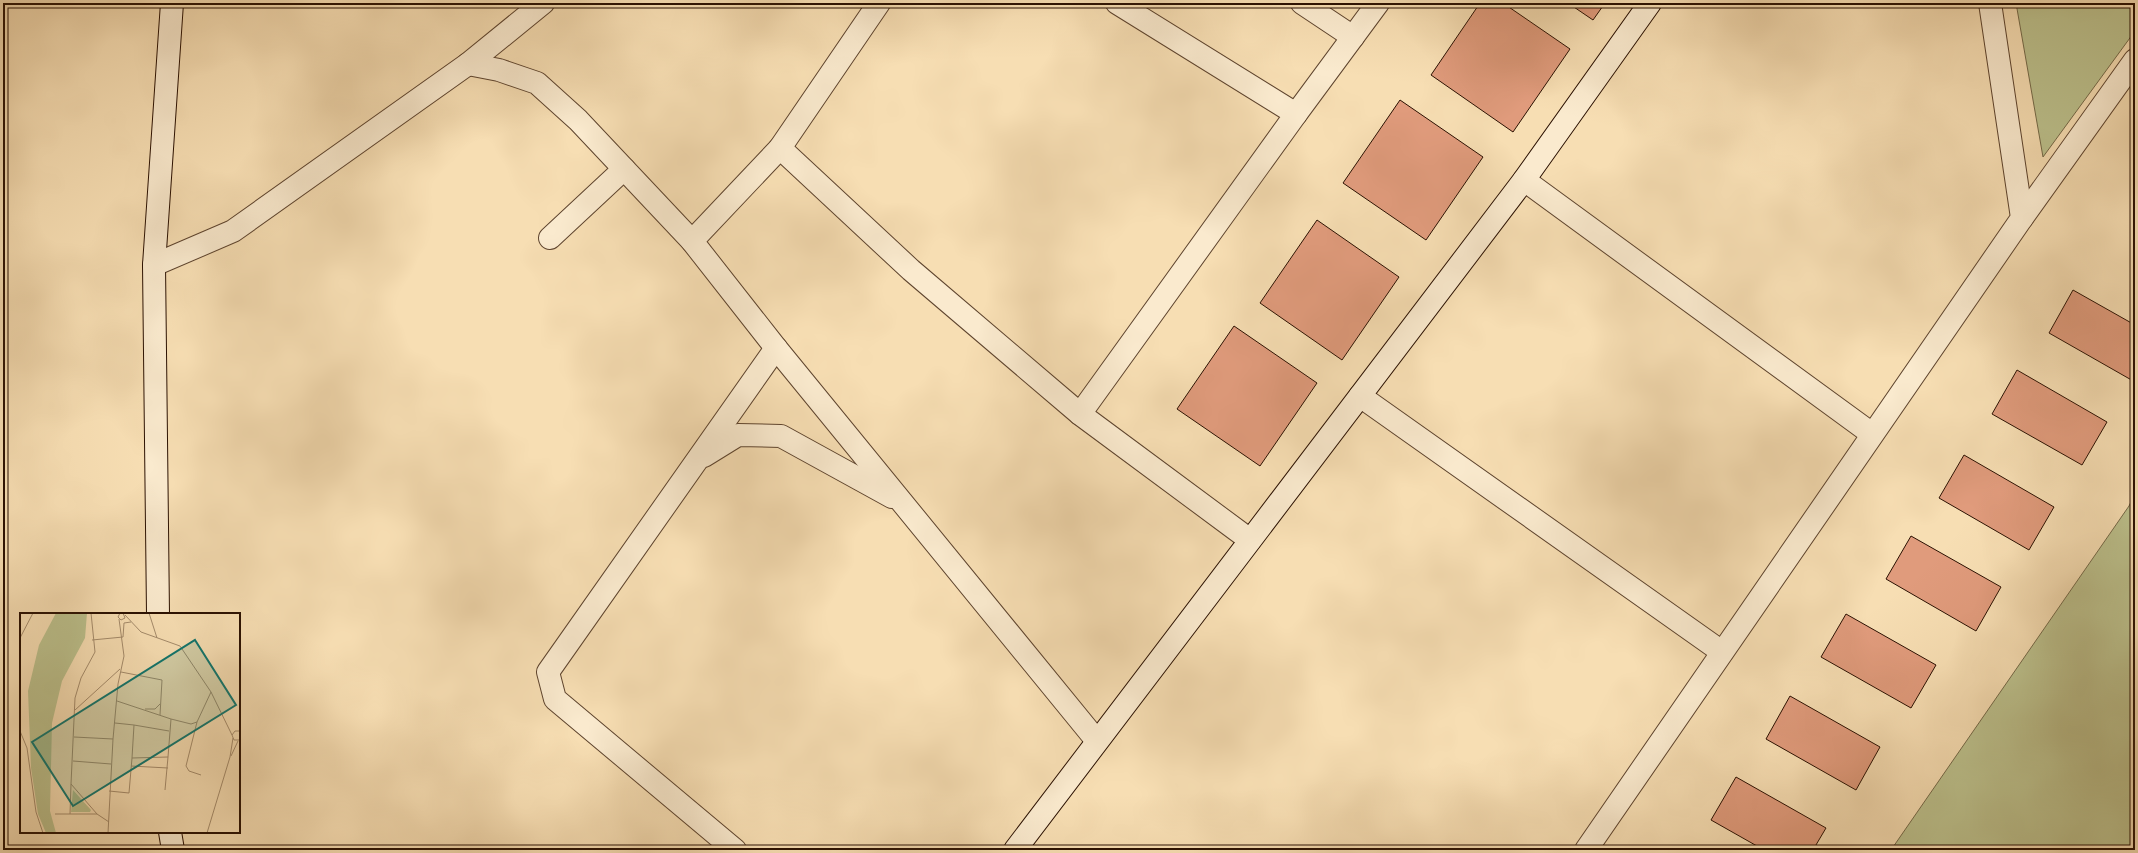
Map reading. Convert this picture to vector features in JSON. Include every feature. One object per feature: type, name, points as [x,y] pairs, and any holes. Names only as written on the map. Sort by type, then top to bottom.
[{"type":"street","points":[[158,613],[154,266],[172,3]]},
{"type":"street","points":[[154,266],[233,231],[468,64],[543,3]]},
{"type":"street","points":[[692,241],[780,148],[879,3]]},
{"type":"street","points":[[1117,3],[1296,114]]},
{"type":"street","points":[[1302,3],[1353,37]]},
{"type":"street","points":[[1080,414],[1296,114],[1378,3]]},
{"type":"street","points":[[1015,850],[1524,180],[1650,3]]},
{"type":"street","points":[[1990,3],[2022,218]]},
{"type":"street","points":[[1586,850],[2022,218],[2135,60]]},
{"type":"street","points":[[468,64],[499,70],[537,83],[578,120],[692,241],[776,348],[1097,741]]},
{"type":"street","points":[[780,148],[911,270],[1080,414],[1250,540]]},
{"type":"street","points":[[550,238],[624,169]]},
{"type":"street","points":[[1524,180],[1872,434]]},
{"type":"street","points":[[735,850],[555,700],[548,672],[776,348]]},
{"type":"street","points":[[1360,396],[1722,652]]},
{"type":"street","points":[[696,461],[738,435],[781,436],[901,502]]},
{"type":"street","points":[[170,833],[173,850]]},
{"type":"green space","points":[[2016,3],[2135,3],[2135,31],[2043,157]]},
{"type":"green space","points":[[2135,494],[2135,850],[1891,850],[2129,506]]},
{"type":"building","points":[[1480,3],[1503,3],[1570,49],[1513,132],[1431,75]]},
{"type":"building","points":[[1568,3],[1605,3],[1593,20]]},
{"type":"building","points":[[1400,100],[1483,157],[1426,240],[1343,183]]},
{"type":"building","points":[[1317,220],[1399,277],[1342,360],[1260,303]]},
{"type":"building","points":[[2073,290],[2135,325],[2135,382],[2049,333]]},
{"type":"building","points":[[1234,326],[1317,383],[1260,466],[1177,409]]},
{"type":"building","points":[[2017,370],[2107,422],[2082,465],[1992,414]]},
{"type":"building","points":[[1964,455],[2054,507],[2029,550],[1939,498]]},
{"type":"building","points":[[1911,536],[2001,587],[1976,631],[1886,579]]},
{"type":"building","points":[[1846,614],[1936,665],[1911,708],[1821,657]]},
{"type":"building","points":[[1790,696],[1880,747],[1856,790],[1766,739]]},
{"type":"building","points":[[1736,777],[1826,828],[1813,850],[1764,850],[1711,820]]}]
